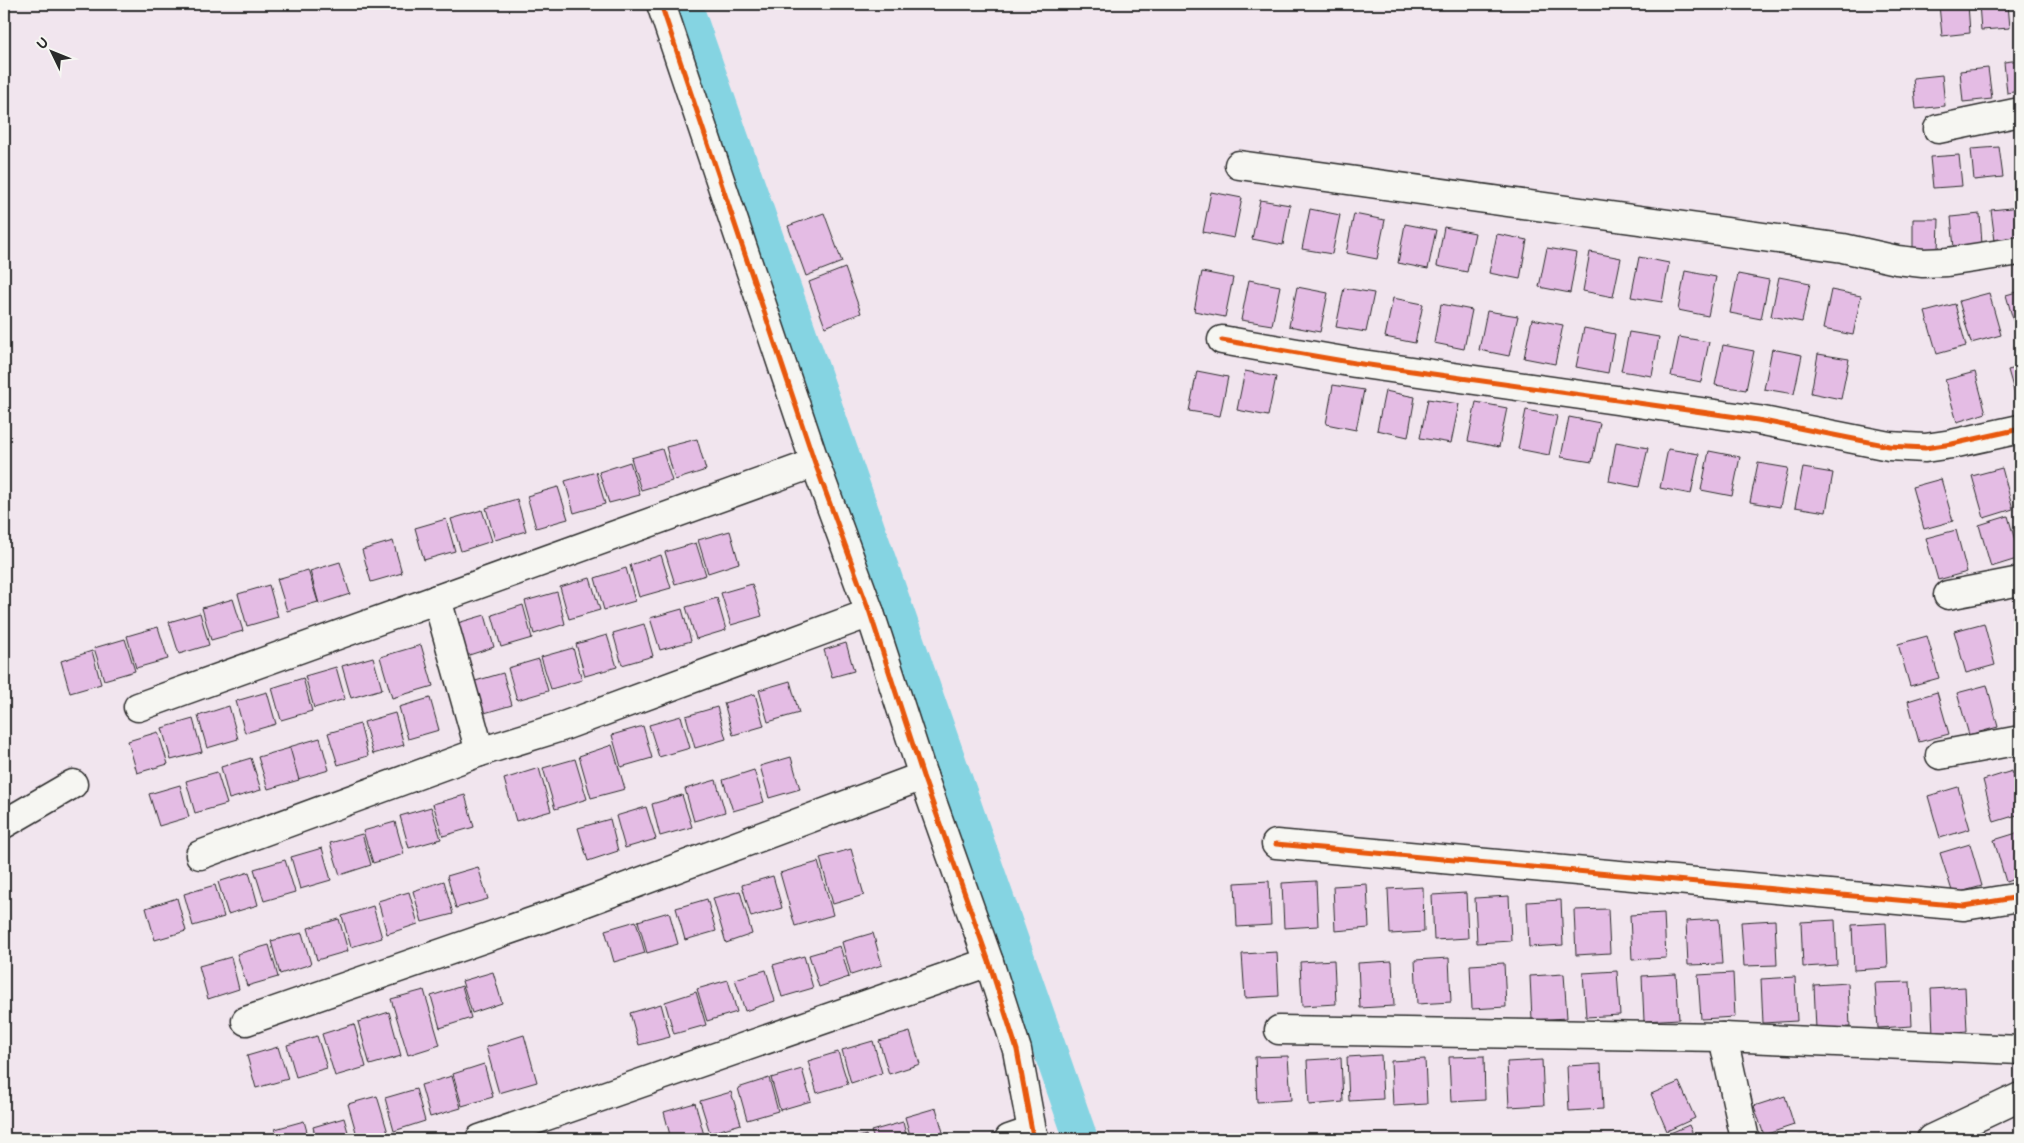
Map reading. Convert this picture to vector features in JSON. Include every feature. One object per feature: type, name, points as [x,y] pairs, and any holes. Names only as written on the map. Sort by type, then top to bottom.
[{"type":"street","points":[[662,4],[815,463],[870,613],[923,776],[989,962],[1017,1050],[1025,1136]]},
{"type":"street","points":[[1938,129],[2020,112]]},
{"type":"street","points":[[1239,165],[1844,248],[1914,262],[1947,262],[2020,250]]},
{"type":"street","points":[[1222,340],[1355,363],[1758,420],[1889,446],[1925,448],[2020,429]]},
{"type":"street","points":[[138,707],[815,463]]},
{"type":"street","points":[[1948,595],[2020,581]]},
{"type":"street","points":[[437,599],[480,752]]},
{"type":"street","points":[[200,855],[480,752],[560,727],[870,613]]},
{"type":"street","points":[[1940,755],[2020,740]]},
{"type":"street","points":[[246,1021],[546,916],[923,776]]},
{"type":"street","points":[[4,824],[73,784]]},
{"type":"street","points":[[1276,844],[1964,906],[2020,896]]},
{"type":"street","points":[[480,1139],[989,962]]},
{"type":"street","points":[[1279,1030],[1723,1036],[2020,1050]]},
{"type":"street","points":[[1723,1036],[1745,1139]]},
{"type":"street","points":[[1931,1139],[2020,1097]]},
{"type":"building","points":[[1968,4],[1970,33],[1942,36],[1939,5]]},
{"type":"building","points":[[1979,4],[2008,4],[2010,28],[1981,30]]},
{"type":"building","points":[[2020,60],[2020,91],[2007,93],[2004,62]]},
{"type":"building","points":[[1988,68],[1992,99],[1963,102],[1960,71]]},
{"type":"building","points":[[1942,75],[1945,106],[1916,109],[1913,78]]},
{"type":"building","points":[[2018,144],[2020,144],[2020,173]]},
{"type":"building","points":[[1999,147],[2003,177],[1974,180],[1971,149]]},
{"type":"building","points":[[1959,155],[1962,186],[1933,188],[1930,157]]},
{"type":"building","points":[[1211,192],[1242,198],[1234,238],[1203,232]]},
{"type":"building","points":[[1260,200],[1290,205],[1283,245],[1252,239]]},
{"type":"building","points":[[2020,207],[2020,238],[1995,241],[1991,210]]},
{"type":"building","points":[[1310,209],[1340,215],[1332,254],[1302,249]]},
{"type":"building","points":[[824,213],[842,262],[806,276],[788,226]]},
{"type":"building","points":[[1354,214],[1385,220],[1377,259],[1346,253]]},
{"type":"building","points":[[1980,214],[1982,245],[1954,248],[1951,217]]},
{"type":"building","points":[[1913,219],[1939,219],[1938,251],[1913,251]]},
{"type":"building","points":[[1405,224],[1436,230],[1428,269],[1398,263]]},
{"type":"building","points":[[1444,227],[1475,233],[1467,272],[1437,266]]},
{"type":"building","points":[[1497,234],[1527,240],[1520,279],[1489,273]]},
{"type":"building","points":[[1547,248],[1577,253],[1570,293],[1539,287]]},
{"type":"building","points":[[1590,252],[1621,258],[1613,297],[1583,291]]},
{"type":"building","points":[[1639,257],[1669,263],[1662,302],[1631,297]]},
{"type":"building","points":[[845,268],[861,313],[825,327],[809,282]]},
{"type":"building","points":[[1685,271],[1716,277],[1708,316],[1678,310]]},
{"type":"building","points":[[1202,272],[1233,278],[1225,317],[1194,311]]},
{"type":"building","points":[[1738,274],[1769,280],[1761,319],[1730,313]]},
{"type":"building","points":[[1779,277],[1810,283],[1802,322],[1771,316]]},
{"type":"building","points":[[1249,280],[1280,286],[1272,325],[1241,320]]},
{"type":"building","points":[[1297,287],[1328,293],[1320,332],[1289,326]]},
{"type":"building","points":[[1344,288],[1374,293],[1366,332],[1336,327]]},
{"type":"building","points":[[1831,290],[1861,296],[1853,335],[1823,329]]},
{"type":"building","points":[[2020,291],[2020,336],[2018,337],[2006,295]]},
{"type":"building","points":[[1989,293],[2001,335],[1971,343],[1959,301]]},
{"type":"building","points":[[1393,298],[1423,304],[1415,343],[1385,337]]},
{"type":"building","points":[[1441,304],[1472,310],[1464,349],[1434,343]]},
{"type":"building","points":[[1955,304],[1966,346],[1937,354],[1925,312]]},
{"type":"building","points":[[1487,311],[1518,316],[1509,356],[1479,350]]},
{"type":"building","points":[[1532,319],[1563,325],[1555,364],[1524,358]]},
{"type":"building","points":[[1584,328],[1615,334],[1608,373],[1576,367]]},
{"type":"building","points":[[1629,332],[1659,337],[1652,376],[1621,371]]},
{"type":"building","points":[[1679,337],[1709,342],[1701,382],[1671,376]]},
{"type":"building","points":[[1723,345],[1754,351],[1746,390],[1715,385]]},
{"type":"building","points":[[1772,349],[1802,355],[1794,394],[1764,389]]},
{"type":"building","points":[[1818,354],[1849,359],[1841,399],[1811,393]]},
{"type":"building","points":[[2020,367],[2020,412],[2008,370]]},
{"type":"building","points":[[1197,371],[1228,377],[1220,416],[1189,411]]},
{"type":"building","points":[[1245,371],[1276,377],[1268,416],[1237,410]]},
{"type":"building","points":[[1975,372],[1986,413],[1957,422],[1945,380]]},
{"type":"building","points":[[1333,385],[1364,390],[1356,430],[1326,424]]},
{"type":"building","points":[[1385,391],[1415,397],[1408,437],[1377,430]]},
{"type":"building","points":[[1428,399],[1459,404],[1451,443],[1420,438]]},
{"type":"building","points":[[1476,402],[1507,408],[1499,447],[1468,441]]},
{"type":"building","points":[[1526,410],[1557,416],[1549,455],[1518,449]]},
{"type":"building","points":[[1569,417],[1600,423],[1592,462],[1561,457]]},
{"type":"building","points":[[697,439],[706,470],[675,480],[666,447]]},
{"type":"building","points":[[1616,442],[1648,448],[1639,487],[1609,481]]},
{"type":"building","points":[[662,449],[672,481],[641,490],[631,458]]},
{"type":"building","points":[[1668,449],[1699,454],[1691,494],[1660,488]]},
{"type":"building","points":[[1709,451],[1740,457],[1732,496],[1701,490]]},
{"type":"building","points":[[630,462],[640,495],[609,503],[599,472]]},
{"type":"building","points":[[1758,463],[1788,468],[1780,507],[1750,502]]},
{"type":"building","points":[[1803,468],[1833,473],[1826,512],[1795,507]]},
{"type":"building","points":[[2002,468],[2013,509],[1984,518],[1972,476]]},
{"type":"building","points":[[596,472],[605,504],[574,513],[565,481]]},
{"type":"building","points":[[1941,479],[1953,521],[1924,529],[1912,487]]},
{"type":"building","points":[[558,487],[568,519],[536,528],[527,496]]},
{"type":"building","points":[[517,499],[526,531],[495,540],[486,508]]},
{"type":"building","points":[[482,510],[492,541],[461,551],[451,519]]},
{"type":"building","points":[[2008,516],[2020,558],[1991,567],[1979,525]]},
{"type":"building","points":[[446,519],[455,551],[424,560],[415,528]]},
{"type":"building","points":[[1956,530],[1967,572],[1938,580],[1926,538]]},
{"type":"building","points":[[730,531],[739,563],[708,573],[698,540]]},
{"type":"building","points":[[393,541],[402,573],[371,582],[362,550]]},
{"type":"building","points":[[696,543],[706,575],[675,584],[665,552]]},
{"type":"building","points":[[661,555],[671,588],[639,597],[630,565]]},
{"type":"building","points":[[340,562],[350,594],[319,604],[310,571]]},
{"type":"building","points":[[626,568],[635,601],[604,610],[595,578]]},
{"type":"building","points":[[308,570],[318,602],[287,611],[277,579]]},
{"type":"building","points":[[590,578],[600,610],[569,619],[560,587]]},
{"type":"building","points":[[752,584],[762,616],[731,625],[721,593]]},
{"type":"building","points":[[269,585],[278,617],[247,626],[238,594]]},
{"type":"building","points":[[557,592],[565,624],[534,634],[525,601]]},
{"type":"building","points":[[717,598],[726,630],[696,639],[686,607]]},
{"type":"building","points":[[233,599],[243,631],[211,640],[202,608]]},
{"type":"building","points":[[523,605],[532,638],[501,647],[492,615]]},
{"type":"building","points":[[682,609],[691,641],[660,650],[650,618]]},
{"type":"building","points":[[200,613],[209,645],[179,654],[169,622]]},
{"type":"building","points":[[485,615],[494,647],[463,657],[454,624]]},
{"type":"building","points":[[2020,615],[2020,648],[2012,617]]},
{"type":"building","points":[[1984,623],[1995,665],[1966,673],[1954,631]]},
{"type":"building","points":[[644,624],[653,656],[622,665],[613,633]]},
{"type":"building","points":[[158,627],[168,659],[136,668],[127,636]]},
{"type":"building","points":[[607,635],[617,667],[585,676],[576,644]]},
{"type":"building","points":[[1927,636],[1939,678],[1910,686],[1898,644]]},
{"type":"building","points":[[125,639],[135,671],[104,680],[94,648]]},
{"type":"building","points":[[846,643],[854,671],[832,677],[824,650]]},
{"type":"building","points":[[421,645],[433,686],[392,698],[380,657]]},
{"type":"building","points":[[573,648],[582,680],[551,689],[541,657]]},
{"type":"building","points":[[92,651],[101,684],[70,693],[61,661]]},
{"type":"building","points":[[373,657],[382,689],[351,698],[342,666]]},
{"type":"building","points":[[539,659],[548,691],[517,700],[508,668]]},
{"type":"building","points":[[336,667],[345,699],[314,708],[305,676]]},
{"type":"building","points":[[503,673],[512,705],[481,714],[472,682]]},
{"type":"building","points":[[303,678],[312,711],[281,720],[272,688]]},
{"type":"building","points":[[790,681],[799,713],[768,722],[759,690]]},
{"type":"building","points":[[1987,685],[1998,727],[1969,735],[1957,693]]},
{"type":"building","points":[[267,692],[276,724],[245,733],[236,701]]},
{"type":"building","points":[[1937,692],[1949,734],[1919,742],[1908,701]]},
{"type":"building","points":[[755,694],[764,726],[733,735],[724,703]]},
{"type":"building","points":[[430,698],[439,730],[408,739],[399,707]]},
{"type":"building","points":[[229,706],[238,739],[207,748],[198,716]]},
{"type":"building","points":[[717,707],[726,739],[695,748],[686,716]]},
{"type":"building","points":[[395,713],[404,745],[373,754],[364,722]]},
{"type":"building","points":[[681,716],[690,748],[659,757],[649,725]]},
{"type":"building","points":[[193,719],[202,752],[171,760],[162,728]]},
{"type":"building","points":[[360,724],[368,756],[338,765],[328,733]]},
{"type":"building","points":[[643,726],[652,758],[621,767],[612,735]]},
{"type":"building","points":[[158,732],[168,764],[137,773],[128,741]]},
{"type":"building","points":[[320,738],[329,770],[298,779],[289,747]]},
{"type":"building","points":[[612,745],[625,789],[591,798],[579,756]]},
{"type":"building","points":[[290,748],[299,780],[268,789],[258,757]]},
{"type":"building","points":[[791,757],[800,789],[769,798],[760,766]]},
{"type":"building","points":[[251,758],[261,790],[229,799],[221,767]]},
{"type":"building","points":[[575,759],[587,799],[555,809],[543,768]]},
{"type":"building","points":[[539,768],[551,811],[516,821],[504,779]]},
{"type":"building","points":[[754,770],[764,802],[733,811],[723,780]]},
{"type":"building","points":[[2012,771],[2020,800],[2020,814],[1994,822],[1983,780]]},
{"type":"building","points":[[217,772],[227,804],[195,813],[186,781]]},
{"type":"building","points":[[716,780],[725,812],[694,821],[685,789]]},
{"type":"building","points":[[180,785],[189,817],[159,826],[149,794]]},
{"type":"building","points":[[1958,787],[1970,829],[1940,838],[1928,796]]},
{"type":"building","points":[[465,795],[474,827],[443,836],[433,804]]},
{"type":"building","points":[[682,795],[692,827],[660,836],[652,804]]},
{"type":"building","points":[[431,807],[441,839],[409,848],[400,816]]},
{"type":"building","points":[[646,807],[656,839],[625,848],[616,816]]},
{"type":"building","points":[[610,819],[618,851],[588,861],[578,828]]},
{"type":"building","points":[[395,822],[404,854],[373,863],[363,831]]},
{"type":"building","points":[[2020,832],[2020,877],[2006,882],[1994,840]]},
{"type":"building","points":[[362,834],[371,865],[340,875],[330,843]]},
{"type":"building","points":[[1970,844],[1982,886],[1953,894],[1940,853]]},
{"type":"building","points":[[322,848],[331,880],[300,889],[291,857]]},
{"type":"building","points":[[851,849],[864,895],[833,904],[820,858]]},
{"type":"building","points":[[285,860],[295,892],[264,901],[254,869]]},
{"type":"building","points":[[818,862],[833,915],[795,926],[780,873]]},
{"type":"building","points":[[478,867],[488,899],[456,908],[447,876]]},
{"type":"building","points":[[249,872],[258,905],[228,914],[218,882]]},
{"type":"building","points":[[773,876],[782,908],[751,917],[742,885]]},
{"type":"building","points":[[444,881],[453,914],[422,922],[413,891]]},
{"type":"building","points":[[1269,881],[1271,925],[1237,927],[1235,883]]},
{"type":"building","points":[[1316,881],[1318,926],[1284,928],[1282,883]]},
{"type":"building","points":[[1367,884],[1369,928],[1335,931],[1333,886]]},
{"type":"building","points":[[215,885],[224,917],[193,926],[184,894]]},
{"type":"building","points":[[1423,887],[1424,932],[1390,934],[1388,889]]},
{"type":"building","points":[[740,891],[752,934],[726,943],[713,898]]},
{"type":"building","points":[[409,892],[418,924],[387,934],[378,901]]},
{"type":"building","points":[[1466,893],[1468,938],[1434,940],[1432,895]]},
{"type":"building","points":[[1509,896],[1511,941],[1477,943],[1475,898]]},
{"type":"building","points":[[177,898],[186,931],[155,940],[146,908]]},
{"type":"building","points":[[707,899],[716,931],[685,940],[676,908]]},
{"type":"building","points":[[1561,900],[1563,945],[1529,947],[1527,902]]},
{"type":"building","points":[[373,906],[382,938],[351,947],[342,916]]},
{"type":"building","points":[[1608,909],[1610,953],[1576,955],[1574,910]]},
{"type":"building","points":[[669,912],[678,944],[647,953],[638,921]]},
{"type":"building","points":[[1664,913],[1666,958],[1632,960],[1630,915]]},
{"type":"building","points":[[339,919],[348,951],[317,960],[308,928]]},
{"type":"building","points":[[1719,919],[1722,964],[1688,965],[1686,921]]},
{"type":"building","points":[[1775,920],[1777,965],[1744,966],[1741,922]]},
{"type":"building","points":[[1835,920],[1837,965],[1803,967],[1801,922]]},
{"type":"building","points":[[636,921],[645,953],[614,962],[605,930]]},
{"type":"building","points":[[1886,923],[1888,968],[1854,970],[1852,925]]},
{"type":"building","points":[[302,933],[311,964],[280,974],[271,941]]},
{"type":"building","points":[[873,933],[882,965],[851,975],[842,942]]},
{"type":"building","points":[[269,945],[278,977],[247,986],[237,954]]},
{"type":"building","points":[[840,946],[849,977],[819,987],[809,955]]},
{"type":"building","points":[[1277,952],[1279,996],[1245,998],[1242,954]]},
{"type":"building","points":[[804,956],[813,988],[782,997],[773,965]]},
{"type":"building","points":[[231,957],[239,989],[208,999],[199,966]]},
{"type":"building","points":[[1449,958],[1451,1002],[1417,1004],[1415,960]]},
{"type":"building","points":[[1334,960],[1336,1004],[1302,1006],[1300,962]]},
{"type":"building","points":[[1392,961],[1394,1006],[1360,1008],[1358,963]]},
{"type":"building","points":[[1504,963],[1506,1007],[1472,1009],[1470,965]]},
{"type":"building","points":[[766,970],[775,1001],[745,1011],[735,979]]},
{"type":"building","points":[[1617,971],[1620,1015],[1586,1017],[1583,973]]},
{"type":"building","points":[[493,972],[502,1003],[472,1013],[462,981]]},
{"type":"building","points":[[1733,973],[1735,1017],[1701,1019],[1698,975]]},
{"type":"building","points":[[1564,974],[1567,1018],[1532,1020],[1530,976]]},
{"type":"building","points":[[1676,974],[1679,1019],[1644,1021],[1642,976]]},
{"type":"building","points":[[1795,977],[1797,1021],[1763,1023],[1761,979]]},
{"type":"building","points":[[728,980],[737,1012],[707,1021],[697,989]]},
{"type":"building","points":[[1910,982],[1912,1026],[1878,1028],[1875,983]]},
{"type":"building","points":[[1848,983],[1850,1027],[1816,1029],[1814,985]]},
{"type":"building","points":[[462,986],[471,1018],[440,1028],[431,996]]},
{"type":"building","points":[[1965,987],[1967,1031],[1933,1034],[1931,989]]},
{"type":"building","points":[[424,990],[440,1045],[408,1055],[391,999]]},
{"type":"building","points":[[696,992],[706,1025],[674,1034],[665,1002]]},
{"type":"building","points":[[661,1004],[670,1037],[639,1045],[630,1013]]},
{"type":"building","points":[[389,1012],[401,1056],[370,1065],[358,1022]]},
{"type":"building","points":[[354,1024],[366,1067],[335,1076],[322,1034]]},
{"type":"building","points":[[910,1032],[920,1064],[889,1074],[879,1041]]},
{"type":"building","points":[[524,1035],[537,1082],[499,1093],[486,1047]]},
{"type":"building","points":[[317,1036],[327,1068],[296,1077],[287,1045]]},
{"type":"building","points":[[873,1041],[882,1073],[851,1083],[842,1050]]},
{"type":"building","points":[[278,1047],[288,1079],[256,1088],[247,1056]]},
{"type":"building","points":[[838,1052],[848,1084],[817,1093],[808,1061]]},
{"type":"building","points":[[1381,1055],[1383,1099],[1349,1101],[1347,1057]]},
{"type":"building","points":[[1288,1056],[1291,1100],[1257,1102],[1255,1057]]},
{"type":"building","points":[[1484,1056],[1485,1100],[1451,1102],[1449,1057]]},
{"type":"building","points":[[1341,1058],[1343,1102],[1309,1105],[1307,1060]]},
{"type":"building","points":[[1425,1059],[1427,1104],[1393,1106],[1391,1061]]},
{"type":"building","points":[[1542,1060],[1544,1105],[1509,1107],[1507,1062]]},
{"type":"building","points":[[484,1064],[493,1097],[462,1106],[453,1074]]},
{"type":"building","points":[[1601,1064],[1603,1109],[1569,1111],[1567,1066]]},
{"type":"building","points":[[802,1069],[811,1101],[780,1110],[771,1078]]},
{"type":"building","points":[[452,1076],[461,1108],[430,1117],[421,1085]]},
{"type":"building","points":[[769,1078],[778,1111],[747,1120],[738,1088]]},
{"type":"building","points":[[1679,1082],[1695,1118],[1667,1131],[1651,1094]]},
{"type":"building","points":[[416,1089],[425,1121],[394,1131],[385,1098]]},
{"type":"building","points":[[731,1092],[741,1124],[710,1133],[700,1101]]},
{"type":"building","points":[[377,1096],[389,1136],[377,1139],[358,1139],[348,1104]]},
{"type":"building","points":[[1785,1096],[1794,1125],[1764,1135],[1754,1106]]},
{"type":"building","points":[[695,1103],[704,1135],[688,1139],[671,1139],[664,1112]]},
{"type":"building","points":[[936,1108],[945,1139],[911,1139],[905,1117]]},
{"type":"building","points":[[344,1118],[350,1139],[316,1139],[313,1127]]},
{"type":"building","points":[[304,1121],[309,1139],[278,1139],[275,1129]]},
{"type":"building","points":[[903,1122],[907,1139],[874,1139],[871,1131]]},
{"type":"building","points":[[1689,1125],[1695,1139],[1662,1139],[1661,1137]]},
{"type":"building","points":[[866,1135],[867,1139],[853,1139]]},
{"type":"building","points":[[1802,1136],[1802,1139],[1773,1139]]},
{"type":"waterway","points":[[685,4],[1081,1139]]},
{"type":"cycle path","points":[[661,4],[815,463],[870,613],[923,776],[989,962],[1017,1050],[1035,1139]]},
{"type":"cycle path","points":[[1222,340],[1355,363],[1758,420],[1889,446],[1925,448],[2020,429]]},
{"type":"cycle path","points":[[1276,844],[1964,906],[2020,897]]}]
